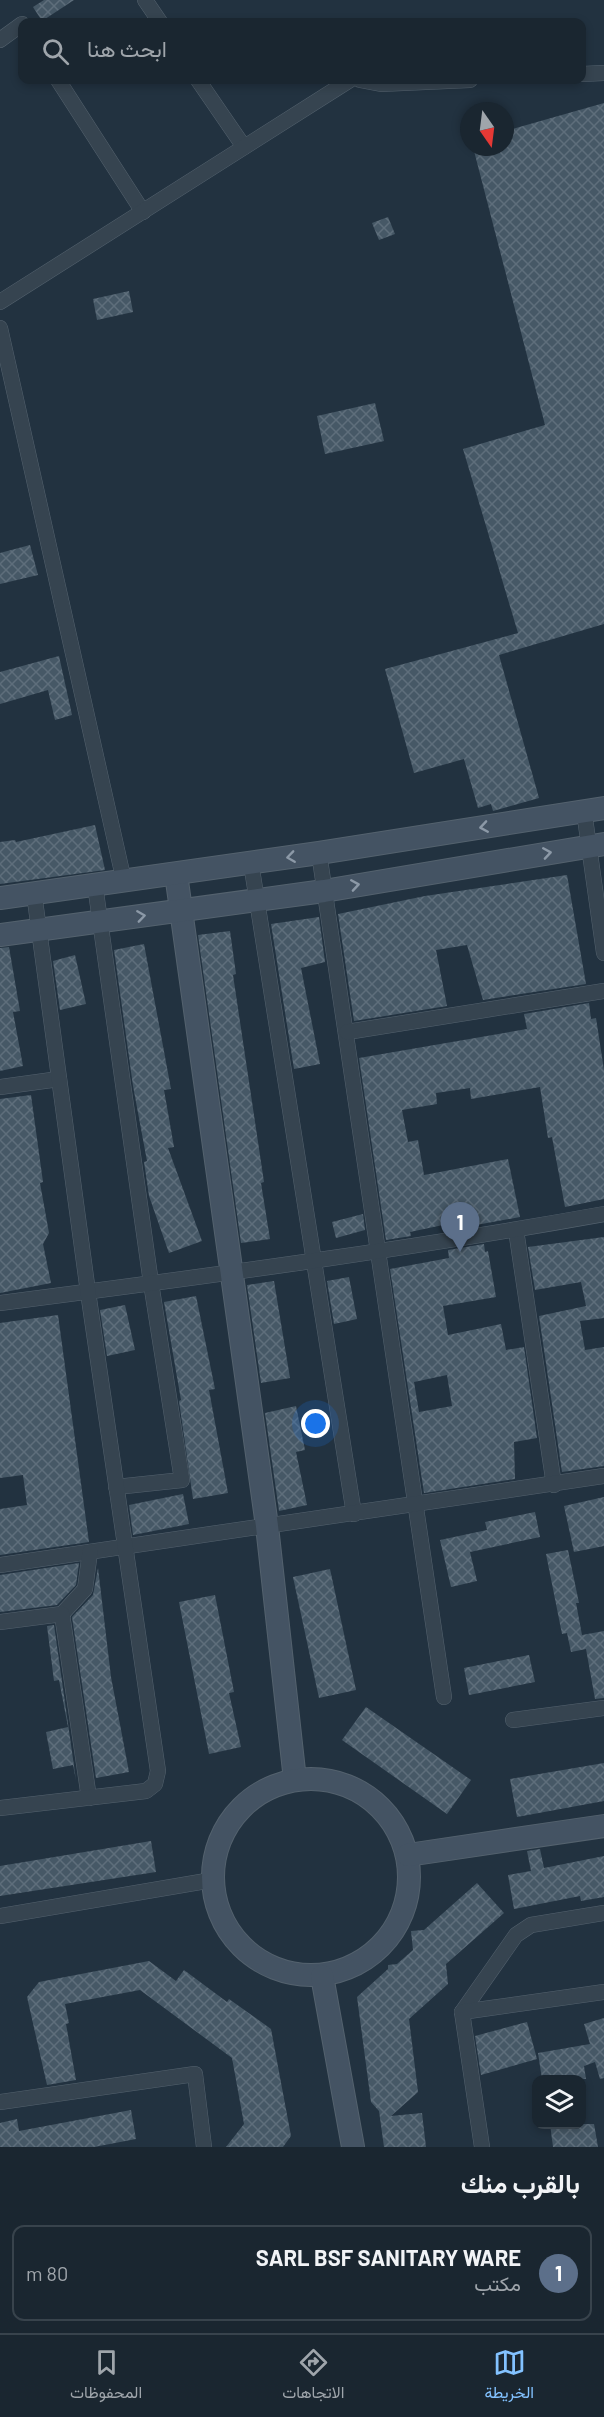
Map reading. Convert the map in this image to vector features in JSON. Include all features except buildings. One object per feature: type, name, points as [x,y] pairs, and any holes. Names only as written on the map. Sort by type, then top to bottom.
[{"type":"street","points":[[145,0],[157,18]]},
{"type":"street","points":[[0,40],[18,27]]},
{"type":"street","points":[[586,74],[604,73]]},
{"type":"street","points":[[61,84],[143,212]]},
{"type":"street","points":[[201,84],[244,147]]},
{"type":"street","points":[[0,302],[344,84]]},
{"type":"street","points":[[0,328],[124,881]]},
{"type":"street","points":[[0,897],[176,874],[594,810],[604,953]]},
{"type":"street","points":[[0,935],[324,891],[596,846]]},
{"type":"street","points":[[319,853],[444,1697]]},
{"type":"street","points":[[251,863],[354,1514]]},
{"type":"street","points":[[176,874],[267,1526],[295,1780]]},
{"type":"street","points":[[95,885],[151,1283],[182,1480],[116,1488]]},
{"type":"street","points":[[0,1808],[146,1791],[155,1784],[158,1771],[88,1292],[34,893]]},
{"type":"street","points":[[347,1032],[604,991]]},
{"type":"street","points":[[0,1087],[59,1079]]},
{"type":"street","points":[[0,1303],[378,1251],[604,1214]]},
{"type":"street","points":[[516,1230],[554,1485]]},
{"type":"street","points":[[0,1565],[604,1476]]},
{"type":"street","points":[[0,1622],[62,1614],[85,1589],[90,1552]]},
{"type":"street","points":[[62,1614],[88,1797]]},
{"type":"street","points":[[513,1720],[604,1708]]},
{"type":"street","points":[[295,1780],[344,1784],[366,1795],[390,1818],[399,1832],[408,1855],[410,1879],[407,1902],[398,1924],[384,1944],[366,1959],[345,1970],[322,1976],[298,1975],[276,1970],[255,1959],[237,1944],[224,1924],[215,1903],[212,1880],[214,1856],[222,1834],[235,1814],[252,1798],[272,1787],[295,1780]]},
{"type":"street","points":[[408,1855],[604,1826]]},
{"type":"street","points":[[0,1916],[212,1880]]},
{"type":"street","points":[[482,2147],[462,2012],[516,1935],[531,1924],[604,1913]]},
{"type":"street","points":[[322,1976],[353,2147]]},
{"type":"street","points":[[462,2012],[604,1992]]},
{"type":"street","points":[[0,2102],[195,2074],[204,2147]]},
{"type":"place","name":"SARL BSF SANITARY WARE","points":[[460,1252]]}]
